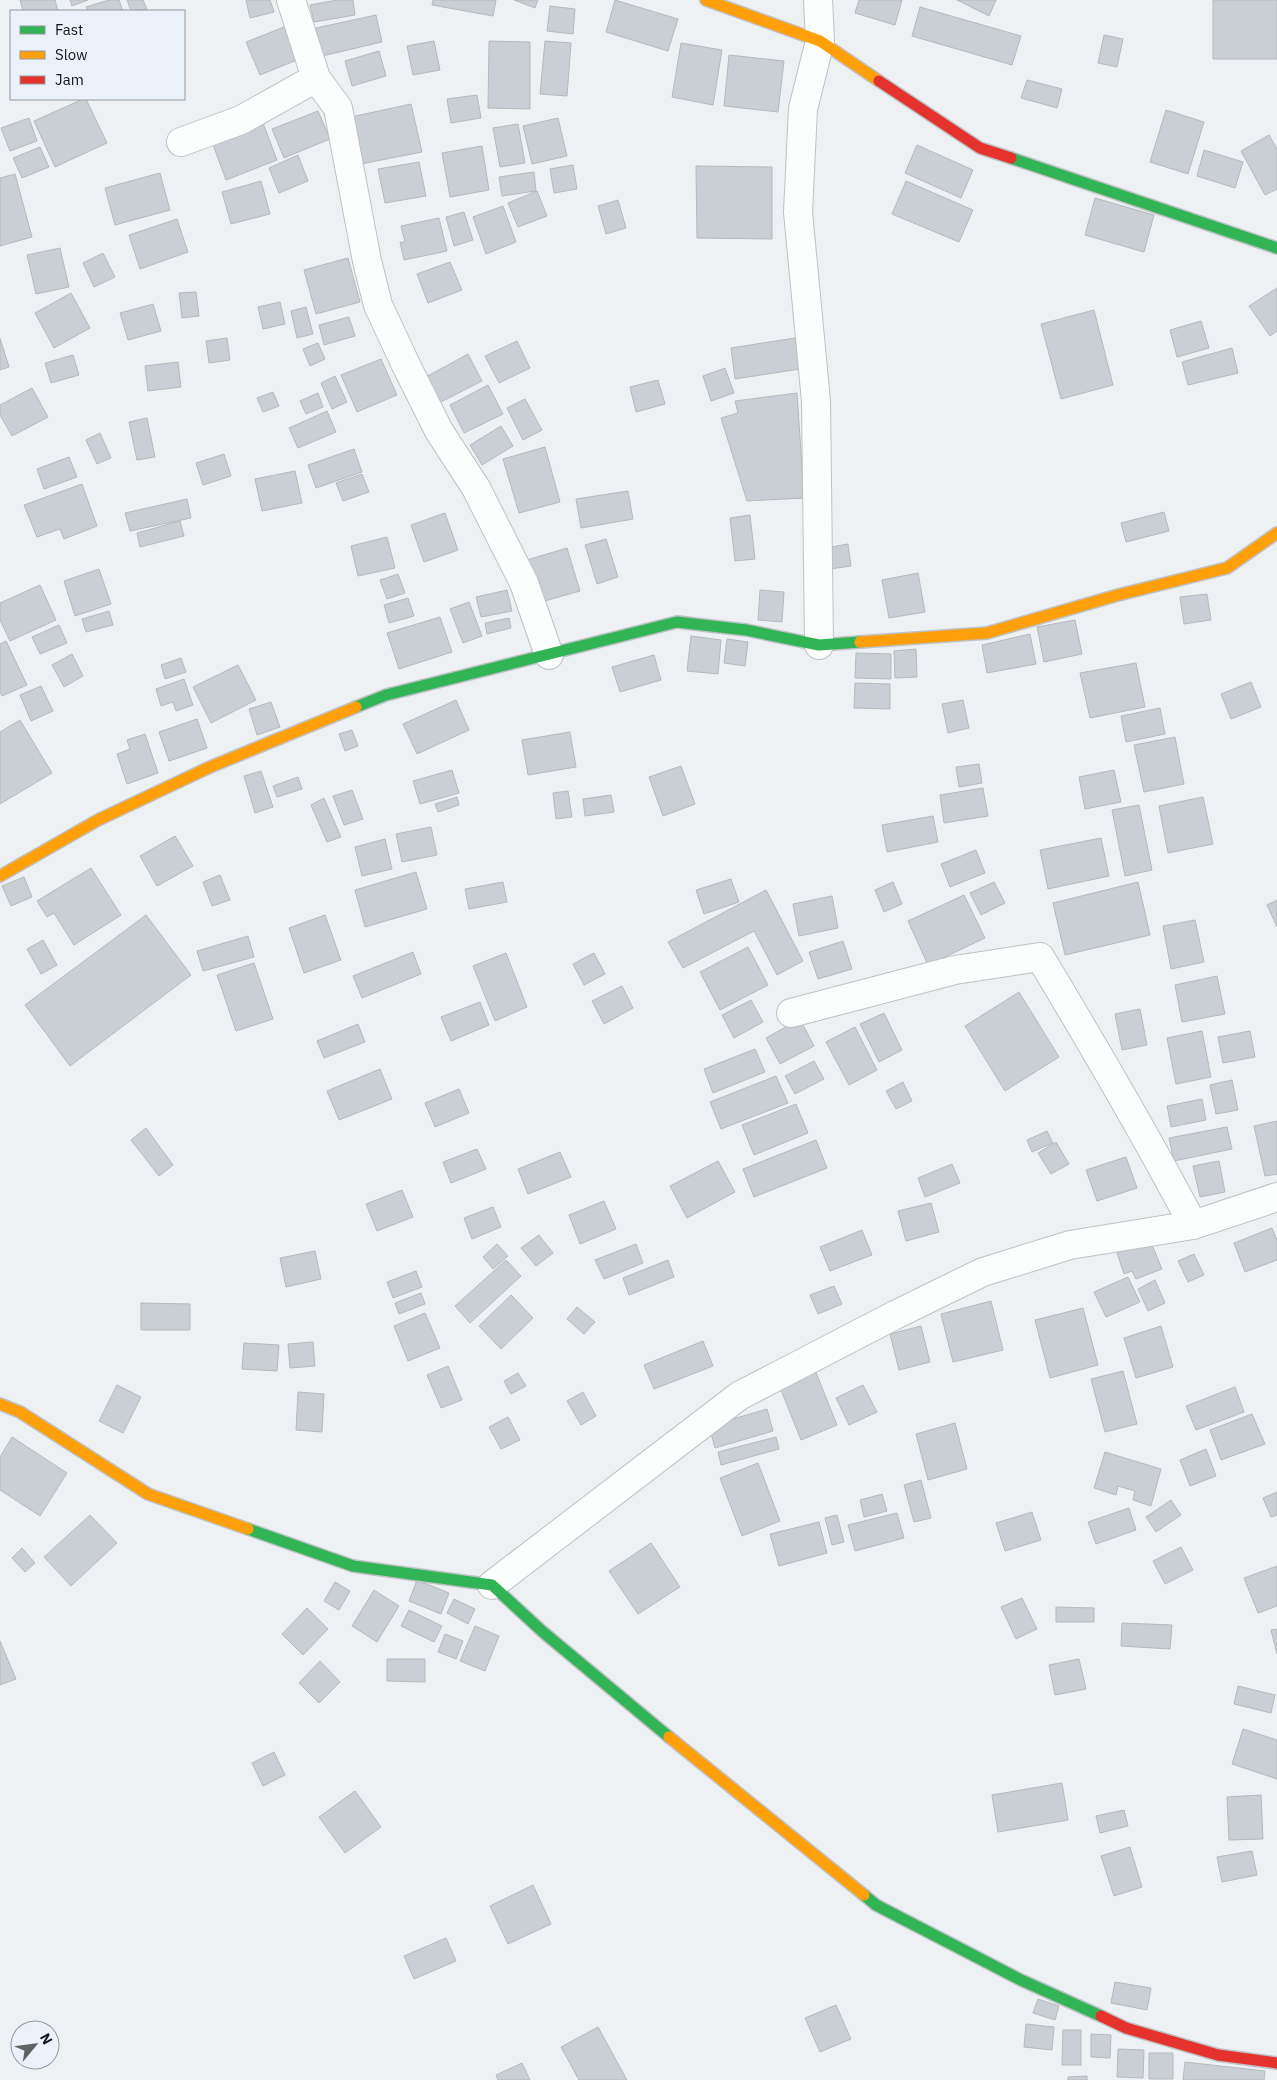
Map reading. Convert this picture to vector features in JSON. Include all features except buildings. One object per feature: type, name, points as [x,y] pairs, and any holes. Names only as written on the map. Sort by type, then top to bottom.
[{"type":"street","points":[[291,0],[316,78],[338,108],[367,261],[378,305],[404,363],[439,431],[476,488],[524,582],[549,655]]},
{"type":"street","points":[[706,0],[820,40],[980,148],[1277,248]]},
{"type":"street","points":[[818,0],[820,40],[803,109],[798,212],[816,401],[818,645]]},
{"type":"street","points":[[181,142],[241,120],[316,78]]},
{"type":"street","points":[[0,876],[98,820],[210,767],[386,695],[677,622],[746,630],[818,645],[987,633],[1118,595],[1227,568],[1277,533]]},
{"type":"street","points":[[791,1013],[955,970],[1040,957],[1112,1076],[1192,1225]]},
{"type":"street","points":[[492,1585],[739,1396],[895,1315],[983,1272],[1018,1261],[1070,1245],[1192,1225],[1277,1197]]},
{"type":"street","points":[[0,1404],[20,1412],[148,1494],[353,1566],[492,1585],[543,1632],[643,1716],[876,1905],[1021,1980],[1126,2028],[1218,2055],[1277,2063]]},
{"type":"traffic: fast","points":[[1011,158],[1277,248]]},
{"type":"traffic: fast","points":[[356,707],[386,695],[677,622],[746,630],[819,645],[860,642]]},
{"type":"traffic: fast","points":[[248,1529],[353,1566],[492,1585],[543,1632],[669,1737]]},
{"type":"traffic: fast","points":[[864,1895],[876,1905],[1021,1980],[1101,2016]]},
{"type":"traffic: slow","points":[[706,0],[820,41],[879,81]]},
{"type":"traffic: slow","points":[[860,642],[987,633],[1118,595],[1227,568],[1277,533]]},
{"type":"traffic: slow","points":[[0,876],[98,820],[210,767],[356,707]]},
{"type":"traffic: slow","points":[[0,1404],[20,1412],[148,1494],[248,1529]]},
{"type":"traffic: slow","points":[[669,1737],[864,1895]]},
{"type":"traffic: jam","points":[[879,81],[980,148],[1011,158]]},
{"type":"traffic: jam","points":[[1101,2016],[1126,2028],[1218,2055],[1277,2063]]}]
